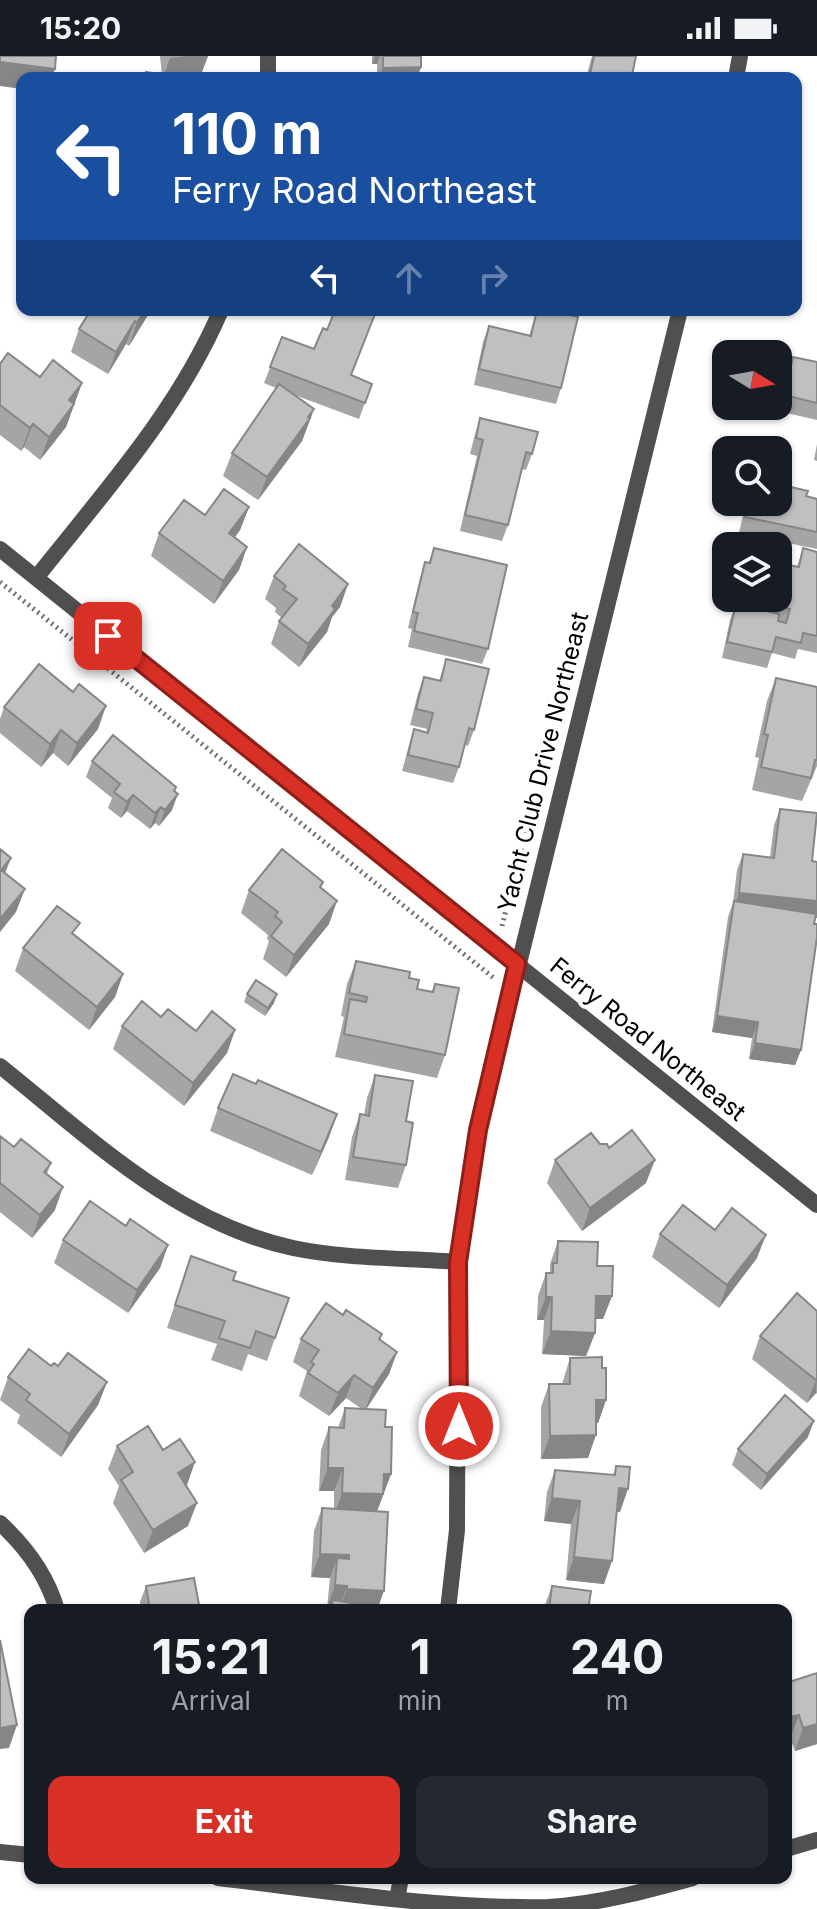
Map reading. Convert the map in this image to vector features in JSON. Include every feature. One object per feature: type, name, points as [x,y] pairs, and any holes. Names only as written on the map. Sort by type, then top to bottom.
[{"type":"street","points":[[36,578],[146,440],[185,383],[218,316]]},
{"type":"street","name":"Yacht Club Drive Northeast","points":[[449,1604],[457,1530],[458,1262],[478,1130],[679,316]]},
{"type":"street","name":"Ferry Road Northeast","points":[[0,549],[817,1205]]},
{"type":"street","points":[[0,1066],[141,1179],[205,1219],[295,1249],[458,1262]]},
{"type":"street","points":[[0,1523],[17,1538],[36,1563],[54,1604]]},
{"type":"street","points":[[792,1847],[817,1840]]},
{"type":"street","points":[[0,1852],[24,1854]]},
{"type":"street","points":[[269,1884],[459,1907],[579,1904],[672,1884]]},
{"type":"street","points":[[397,1899],[400,1884]]},
{"type":"path","points":[[0,582],[511,991]]},
{"type":"building","points":[[0,56],[56,56],[55,69],[0,62]]},
{"type":"building","points":[[383,56],[421,56],[421,67],[383,68]]},
{"type":"building","points":[[594,56],[636,56],[633,72],[590,72]]},
{"type":"building","points":[[87,316],[141,316],[116,352],[79,329]]},
{"type":"building","points":[[333,316],[374,316],[351,375],[372,384],[365,403],[270,367],[282,337],[314,349],[323,328],[327,330]]},
{"type":"building","points":[[536,316],[578,317],[561,388],[479,369],[489,326],[531,336]]},
{"type":"building","points":[[8,353],[40,377],[53,360],[82,383],[69,400],[74,404],[49,437],[33,424],[30,428],[0,405],[0,364]]},
{"type":"building","points":[[793,357],[817,362],[817,403],[792,397]]},
{"type":"building","points":[[279,384],[314,409],[267,477],[232,453]]},
{"type":"building","points":[[480,418],[538,432],[532,454],[526,452],[508,525],[465,515],[483,440],[476,438]]},
{"type":"building","points":[[792,487],[808,491],[806,496],[817,499],[817,532],[745,517],[792,516]]},
{"type":"building","points":[[224,489],[249,507],[229,533],[247,547],[223,581],[159,533],[184,500],[205,515]]},
{"type":"building","points":[[299,544],[348,584],[332,606],[335,609],[308,644],[279,621],[297,599],[283,589],[286,586],[274,576]]},
{"type":"building","points":[[434,548],[507,565],[488,649],[414,631],[418,613],[413,612],[425,562],[430,563]]},
{"type":"building","points":[[803,548],[817,552],[817,636],[803,633],[801,643],[776,637],[772,652],[727,642],[734,612],[770,612],[779,614],[778,621],[786,623],[789,612],[792,612],[792,566],[799,567]]},
{"type":"building","points":[[446,659],[489,669],[474,730],[469,728],[459,767],[408,755],[414,729],[428,733],[433,713],[416,709],[424,677],[441,681]]},
{"type":"building","points":[[39,664],[73,692],[79,684],[106,706],[77,743],[61,730],[50,744],[4,707]]},
{"type":"building","points":[[776,678],[817,687],[817,760],[811,778],[761,767],[768,735],[764,734]]},
{"type":"building","points":[[113,735],[176,787],[174,791],[178,794],[165,810],[161,807],[155,813],[133,795],[127,802],[114,792],[120,784],[92,761]]},
{"type":"building","points":[[780,809],[817,813],[812,861],[817,862],[817,901],[739,893],[743,854],[774,858]]},
{"type":"building","points":[[0,849],[11,858],[1,870],[25,889],[0,919]]},
{"type":"building","points":[[282,849],[323,882],[320,887],[337,901],[294,955],[271,936],[282,922],[275,916],[278,912],[249,890]]},
{"type":"building","points":[[734,901],[816,914],[814,924],[817,924],[817,937],[801,1050],[755,1043],[758,1022],[717,1016]]},
{"type":"building","points":[[57,906],[80,923],[72,933],[123,974],[97,1007],[23,948]]},
{"type":"building","points":[[356,961],[410,972],[409,978],[419,980],[417,989],[433,992],[435,984],[459,988],[445,1055],[344,1034],[350,999],[366,1002],[367,997],[349,993]]},
{"type":"building","points":[[256,980],[277,994],[268,1008],[247,994]]},
{"type":"building","points":[[142,1001],[161,1017],[168,1009],[196,1031],[212,1011],[235,1030],[193,1083],[122,1026]]},
{"type":"building","points":[[233,1074],[256,1084],[258,1080],[337,1114],[321,1152],[218,1108]]},
{"type":"building","points":[[375,1075],[413,1081],[406,1121],[413,1123],[406,1165],[353,1157],[360,1114],[369,1116]]},
{"type":"building","points":[[632,1130],[655,1160],[590,1208],[555,1160],[591,1133],[600,1144],[607,1144],[609,1148]]},
{"type":"building","points":[[0,1136],[14,1147],[21,1139],[51,1163],[44,1172],[63,1187],[40,1215],[0,1183]]},
{"type":"building","points":[[90,1201],[126,1226],[130,1219],[168,1245],[137,1290],[63,1240]]},
{"type":"building","points":[[683,1205],[715,1230],[732,1208],[766,1235],[727,1285],[660,1234]]},
{"type":"building","points":[[558,1241],[598,1242],[597,1266],[613,1266],[612,1296],[596,1296],[595,1333],[551,1331],[552,1297],[546,1297],[546,1273],[553,1273],[553,1263],[557,1263]]},
{"type":"building","points":[[191,1256],[236,1272],[233,1280],[289,1298],[275,1338],[256,1331],[250,1348],[219,1338],[225,1321],[175,1305]]},
{"type":"building","points":[[797,1293],[817,1311],[816,1380],[760,1336]]},
{"type":"building","points":[[326,1303],[343,1315],[346,1310],[382,1334],[379,1339],[397,1352],[373,1388],[354,1375],[338,1393],[308,1373],[319,1350],[301,1339]]},
{"type":"building","points":[[29,1349],[51,1366],[54,1363],[58,1366],[68,1353],[107,1382],[69,1434],[26,1400],[30,1394],[8,1377]]},
{"type":"building","points":[[602,1357],[602,1368],[606,1368],[606,1400],[596,1400],[596,1435],[550,1436],[549,1384],[570,1384],[570,1358]]},
{"type":"building","points":[[785,1395],[814,1421],[767,1474],[738,1449]]},
{"type":"building","points":[[345,1408],[386,1410],[385,1427],[392,1427],[391,1474],[384,1474],[383,1494],[342,1493],[343,1468],[328,1468],[329,1427],[344,1428]]},
{"type":"building","points":[[148,1426],[163,1450],[180,1439],[195,1462],[178,1473],[197,1503],[153,1530],[121,1480],[133,1472],[117,1446]]},
{"type":"building","points":[[616,1466],[630,1467],[628,1489],[619,1488],[612,1561],[574,1557],[580,1501],[552,1498],[555,1470],[615,1475]]},
{"type":"building","points":[[322,1508],[388,1512],[384,1591],[347,1589],[347,1586],[335,1585],[337,1558],[349,1559],[349,1555],[320,1554]]},
{"type":"building","points":[[194,1578],[199,1604],[149,1604],[146,1586]]},
{"type":"building","points":[[552,1586],[591,1591],[589,1604],[550,1604]]},
{"type":"building","points":[[333,1600],[358,1604],[332,1604]]},
{"type":"building","points":[[0,1640],[17,1725],[0,1728]]},
{"type":"building","points":[[817,1673],[817,1724],[803,1728],[799,1715],[792,1717],[792,1681]]},
{"type":"route","points":[[108,636],[517,964],[478,1130],[458,1262],[459,1426]]}]
